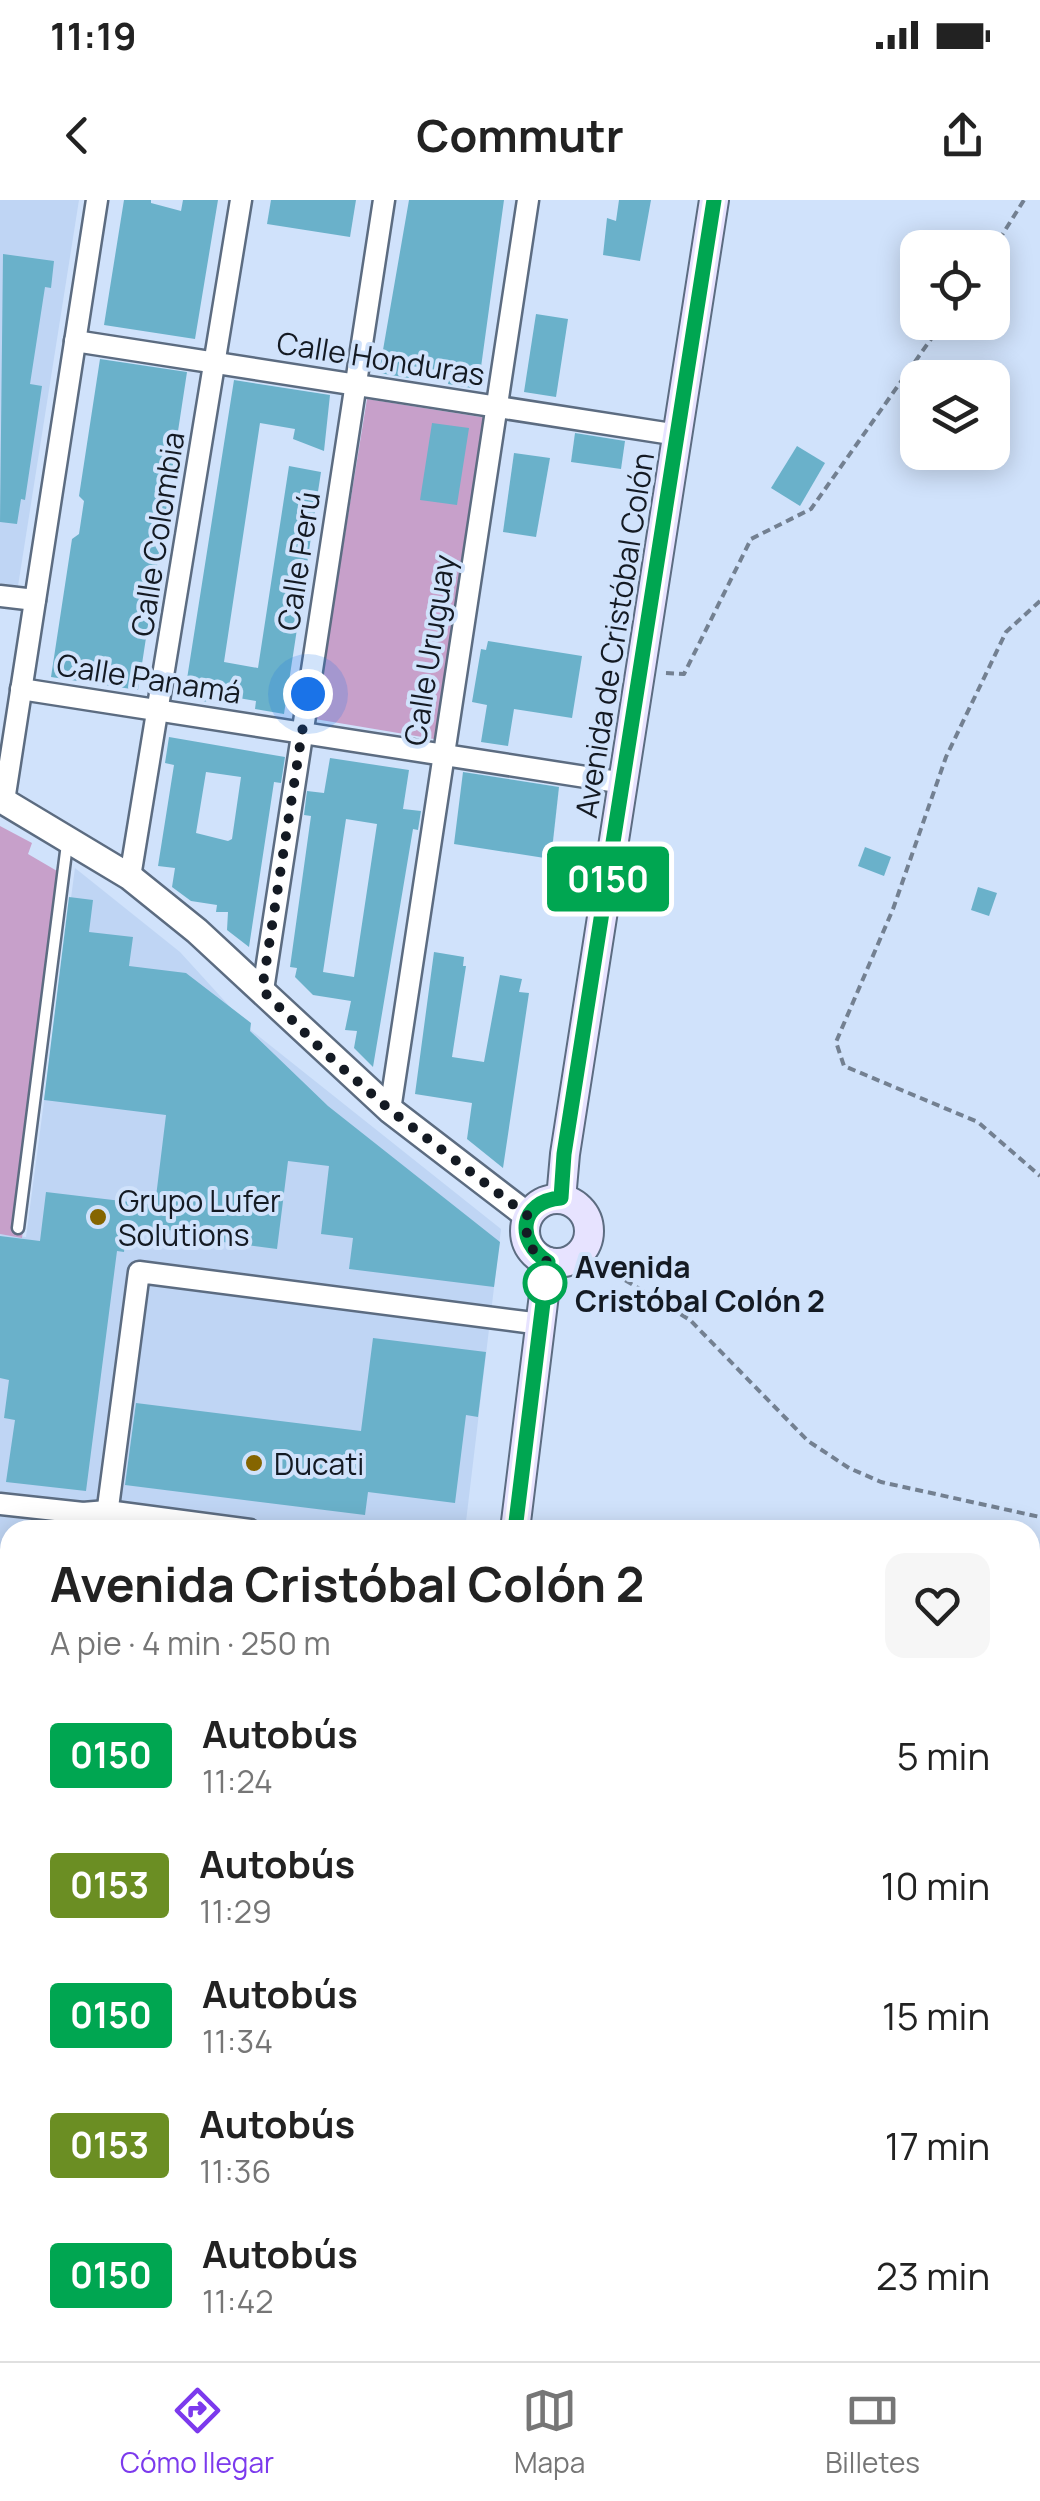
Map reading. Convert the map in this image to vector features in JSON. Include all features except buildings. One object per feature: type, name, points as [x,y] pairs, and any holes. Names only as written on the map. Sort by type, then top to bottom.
[{"type":"main road","name":"Avenida de Cristóbal Colón","points":[[561,1198],[564,1154],[714,200]]},
{"type":"main road","points":[[561,1198],[574,1202],[586,1216],[590,1232],[582,1253],[567,1262],[548,1262],[533,1253],[525,1234],[528,1216],[540,1203],[561,1198]]},
{"type":"main road","points":[[516,1520],[548,1262]]},
{"type":"street","points":[[97,200],[2,800],[130,877],[198,931],[390,1110],[528,1216]]},
{"type":"street","name":"Calle Colombia","points":[[130,877],[241,200]]},
{"type":"street","name":"Calle Perú","points":[[262,990],[384,200]]},
{"type":"street","name":"Calle Uruguay","points":[[390,1110],[528,200]]},
{"type":"street","name":"Calle Honduras","points":[[75,341],[678,435]]},
{"type":"street","points":[[0,596],[35,600]]},
{"type":"street","name":"Calle Panamá","points":[[21,689],[624,783]]},
{"type":"street","points":[[106,1520],[139,1272],[541,1324]]},
{"type":"street","points":[[0,1504],[82,1513],[103,1520]]},
{"type":"lane","points":[[18,1228],[68,838]]},
{"type":"path","points":[[1005,230],[1024,200]]},
{"type":"path","points":[[641,672],[684,674],[750,539],[811,509],[930,340]]},
{"type":"path","points":[[1040,602],[1006,632],[946,757],[893,909],[836,1042],[844,1066],[978,1122],[1040,1176]]},
{"type":"path","points":[[582,1253],[690,1320],[808,1441],[849,1468],[880,1482],[1040,1516]]},
{"type":"shaded area","points":[[0,200],[79,200],[18,586],[0,583]]},
{"type":"shaded area","points":[[367,399],[487,418],[434,739],[315,719]]},
{"type":"shaded area","points":[[0,826],[32,843],[28,854],[69,878],[22,1238],[0,1234]]},
{"type":"shaded area","points":[[75,868],[180,952],[252,1031],[501,1229],[466,1520],[0,1520],[0,1234],[26,1237]]},
{"type":"bus line","name":"0150","points":[[516,1520],[548,1262],[533,1253],[525,1234],[528,1216],[540,1203],[561,1198],[564,1154],[714,200]]},
{"type":"place","name":"Grupo Lufer Solutions","points":[[98,1217]]},
{"type":"place","name":"Avenida Cristóbal Colón 2","points":[[545,1283]]},
{"type":"place","name":"Ducati","points":[[254,1463]]},
{"type":"route","points":[[308,694],[262,990],[390,1110],[528,1216],[525,1234],[533,1253],[548,1262],[544,1293],[545,1283]]}]
